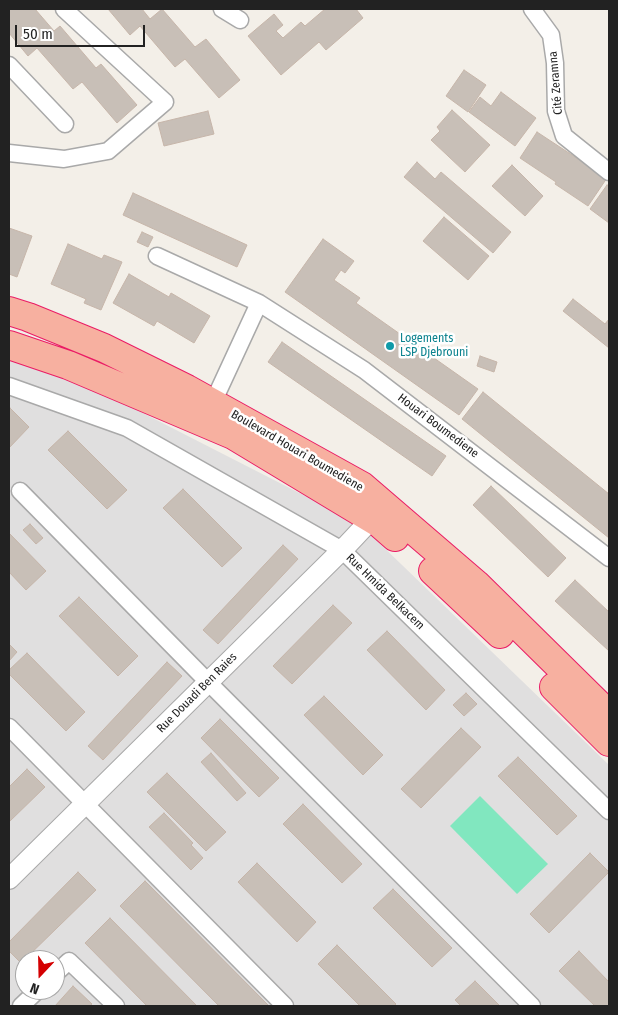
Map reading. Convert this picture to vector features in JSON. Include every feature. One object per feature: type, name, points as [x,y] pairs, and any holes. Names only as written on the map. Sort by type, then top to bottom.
[{"type":"highway","name":"Boulevard Houari Boumediene","points":[[9,311],[104,348],[209,413],[362,486],[378,512],[476,584],[609,715]]},
{"type":"highway","name":"Boulevard Houari Boumediene","points":[[9,345],[209,413]]},
{"type":"highway","name":"Boulevard Houari Boumediene","points":[[378,512],[379,523],[452,588],[609,742]]},
{"type":"street","points":[[9,153],[64,159],[108,152],[165,102],[64,9]]},
{"type":"street","points":[[222,9],[240,20]]},
{"type":"street","name":"Cité Zeramna","points":[[532,9],[551,35],[555,63],[556,111],[564,136],[609,172]]},
{"type":"street","points":[[9,65],[65,124]]},
{"type":"street","name":"Houari Boumediene","points":[[157,256],[260,303],[364,370],[609,558]]},
{"type":"street","points":[[209,413],[260,303]]},
{"type":"street","name":"Rue Hmida Belkacem","points":[[9,386],[128,428],[342,550],[609,811]]},
{"type":"street","points":[[20,491],[532,1006]]},
{"type":"street","name":"Rue Douadi Ben Raies","points":[[9,879],[342,550],[378,512]]},
{"type":"street","points":[[9,727],[285,1006]]},
{"type":"street","points":[[65,965],[69,961],[116,1006]]},
{"type":"shaded area","points":[[9,359],[46,370],[133,408],[321,504],[372,536],[609,765],[609,1006],[9,1006]]},
{"type":"green space","points":[[480,796],[548,864],[517,894],[450,826]]},
{"type":"building","points":[[9,9],[35,9],[54,31],[60,26],[96,68],[101,64],[137,105],[117,123],[82,82],[73,89],[37,48],[28,56],[9,33]]},
{"type":"building","points":[[108,9],[142,9],[150,19],[162,9],[195,47],[206,39],[240,80],[219,98],[185,59],[175,67],[140,26],[130,35]]},
{"type":"building","points":[[325,9],[356,9],[363,18],[326,50],[319,42],[281,75],[248,36],[274,14],[283,25],[276,31],[283,38],[301,22],[305,26]]},
{"type":"building","points":[[464,70],[486,85],[468,112],[446,96]]},
{"type":"building","points":[[501,92],[536,118],[515,146],[469,112],[480,97],[491,106]]},
{"type":"building","points":[[452,110],[490,145],[465,172],[431,140],[440,131],[437,127]]},
{"type":"building","points":[[208,111],[214,134],[164,146],[158,123]]},
{"type":"building","points":[[537,132],[607,178],[588,206],[520,158]]},
{"type":"building","points":[[417,162],[435,179],[441,172],[511,232],[493,253],[404,177]]},
{"type":"building","points":[[512,165],[543,196],[525,216],[492,186]]},
{"type":"building","points":[[607,185],[609,186],[609,223],[590,209]]},
{"type":"building","points":[[133,193],[247,245],[237,267],[123,215]]},
{"type":"building","points":[[444,217],[489,256],[468,280],[423,241]]},
{"type":"building","points":[[9,228],[32,236],[17,277],[9,274]]},
{"type":"building","points":[[142,232],[153,237],[148,247],[137,242]]},
{"type":"building","name":"Logements LSP Djebrouni","points":[[323,239],[354,261],[345,273],[341,270],[334,280],[360,298],[356,303],[478,389],[459,415],[285,292]]},
{"type":"building","points":[[68,244],[102,259],[104,255],[122,262],[101,310],[84,303],[86,299],[51,284]]},
{"type":"building","points":[[129,274],[169,297],[171,293],[210,316],[194,343],[157,321],[154,326],[113,303]]},
{"type":"building","points":[[573,299],[605,324],[609,319],[609,348],[563,311]]},
{"type":"building","points":[[282,342],[446,456],[432,476],[268,362]]},
{"type":"building","points":[[480,356],[497,362],[494,372],[477,366]]},
{"type":"building","points":[[483,392],[609,494],[609,538],[462,419]]},
{"type":"building","points":[[10,408],[29,427],[9,448],[9,410]]},
{"type":"building","points":[[68,431],[127,490],[107,509],[48,450]]},
{"type":"building","points":[[491,486],[566,558],[548,577],[473,505]]},
{"type":"building","points":[[183,489],[242,548],[222,567],[163,508]]},
{"type":"building","points":[[30,524],[43,538],[36,544],[23,530]]},
{"type":"building","points":[[9,533],[46,571],[26,590],[9,572]]},
{"type":"building","points":[[283,545],[298,559],[218,644],[203,630]]},
{"type":"building","points":[[575,580],[609,612],[609,651],[555,601]]},
{"type":"building","points":[[79,597],[138,656],[118,676],[59,616]]},
{"type":"building","points":[[333,605],[352,623],[292,684],[273,666]]},
{"type":"building","points":[[387,631],[445,690],[426,710],[367,650]]},
{"type":"building","points":[[9,644],[17,652],[9,661]]},
{"type":"building","points":[[27,653],[85,712],[66,731],[9,674],[9,670]]},
{"type":"building","points":[[167,662],[182,676],[103,760],[88,746]]},
{"type":"building","points":[[466,693],[477,704],[464,716],[453,705]]},
{"type":"building","points":[[324,696],[383,755],[363,775],[304,715]]},
{"type":"building","points":[[220,719],[279,778],[259,797],[201,738]]},
{"type":"building","points":[[461,728],[481,747],[421,808],[401,789]]},
{"type":"building","points":[[211,753],[246,793],[237,801],[201,762]]},
{"type":"building","points":[[518,757],[577,816],[557,835],[498,776]]},
{"type":"building","points":[[27,769],[45,787],[9,822],[9,787]]},
{"type":"building","points":[[167,773],[226,832],[206,851],[147,792]]},
{"type":"building","points":[[303,804],[362,864],[342,883],[283,824]]},
{"type":"building","points":[[164,813],[193,843],[191,845],[203,858],[191,870],[149,827]]},
{"type":"building","points":[[590,853],[609,872],[549,933],[530,914]]},
{"type":"building","points":[[257,863],[316,922],[297,942],[238,882]]},
{"type":"building","points":[[78,872],[96,890],[34,950],[15,950],[15,957],[9,951],[9,942]]},
{"type":"building","points":[[145,881],[269,1006],[219,1006],[120,906]]},
{"type":"building","points":[[393,889],[452,948],[432,967],[373,908]]},
{"type":"building","points":[[110,918],[197,1006],[147,1006],[85,943]]},
{"type":"building","points":[[337,945],[396,1004],[394,1006],[360,1006],[318,964]]},
{"type":"building","points":[[579,951],[609,982],[609,1006],[595,1006],[559,971]]},
{"type":"building","points":[[475,981],[500,1006],[461,1006],[455,1000]]},
{"type":"building","points":[[73,986],[92,1004],[90,1006],[55,1006],[60,1000],[65,1000],[65,995]]},
{"type":"place","name":"Logements LSP Djebrouni","points":[[390,346]]}]
